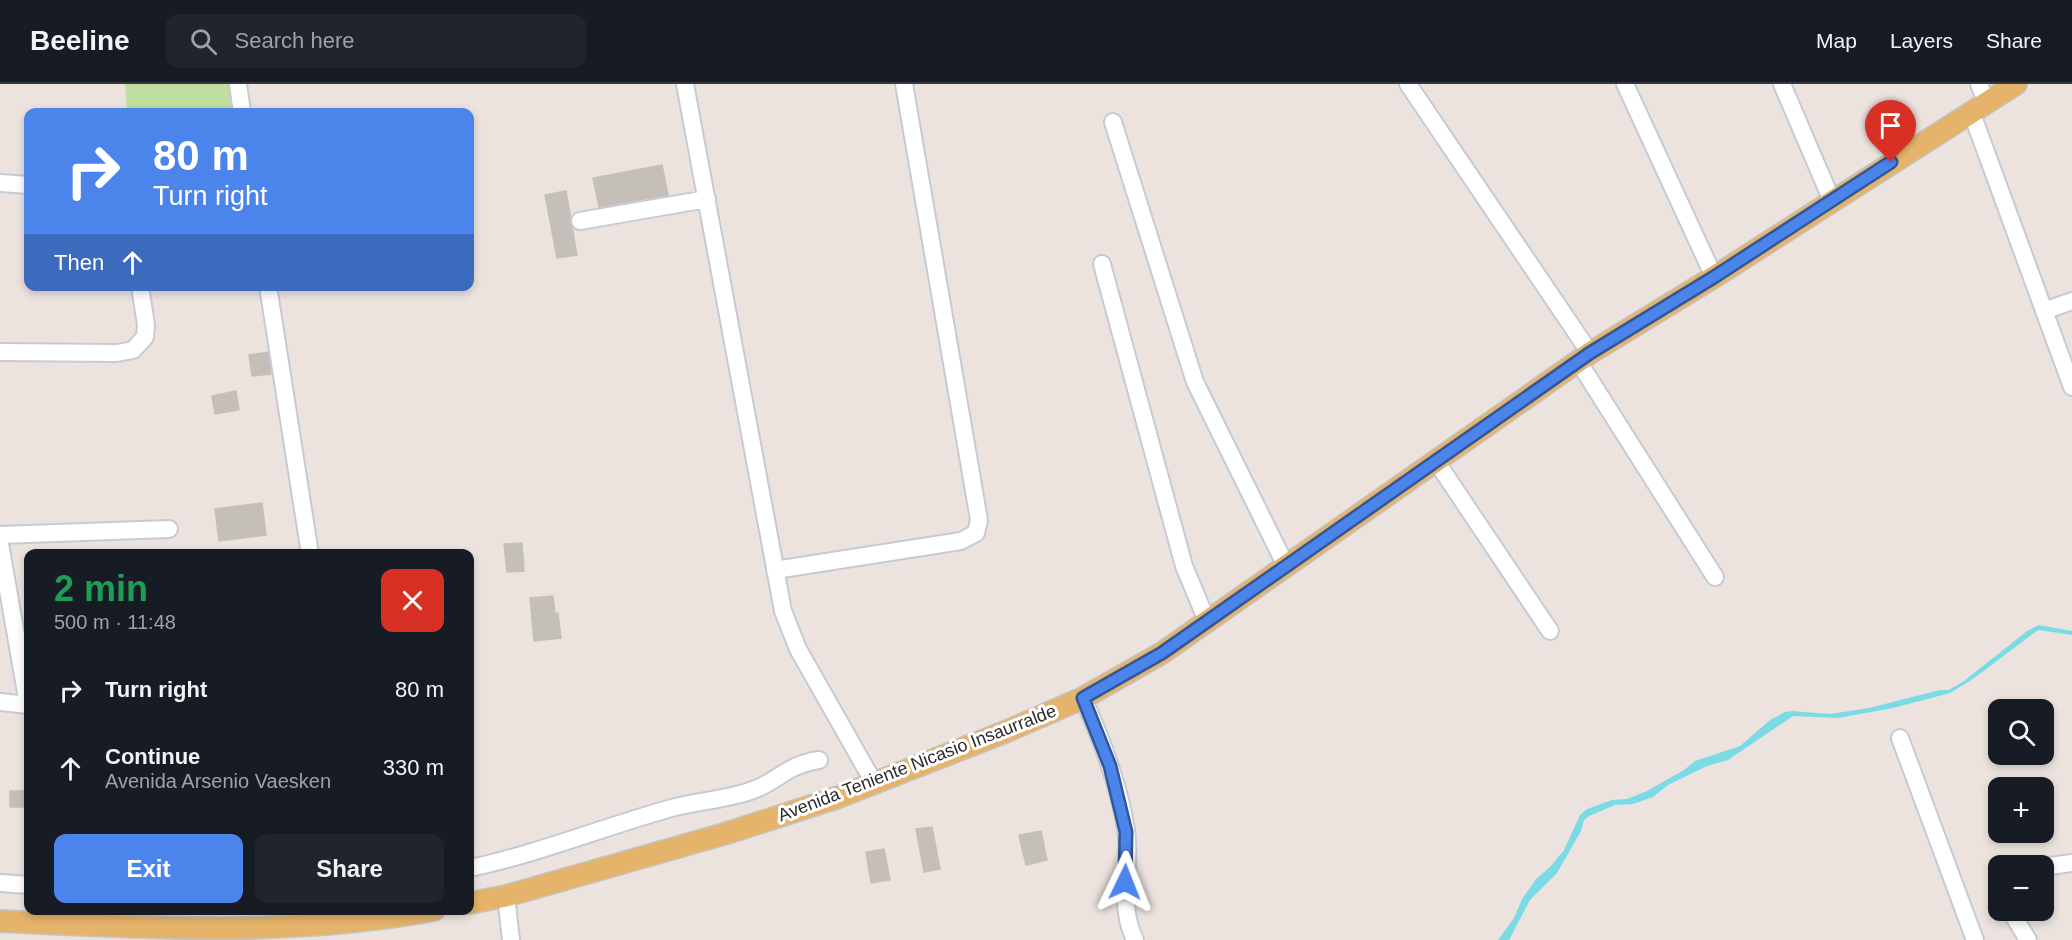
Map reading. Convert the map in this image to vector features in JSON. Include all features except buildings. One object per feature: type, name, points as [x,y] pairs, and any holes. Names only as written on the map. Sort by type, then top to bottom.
[{"type":"main road","name":"Avenida Teniente Nicasio Insaurralde","points":[[474,902],[506,896],[724,834],[836,798],[1005,732],[1083,698],[1162,653],[1584,357],[1832,201],[1979,99],[2016,84]]},
{"type":"main road","points":[[0,921],[130,934],[244,928],[376,916]]},
{"type":"street","points":[[238,84],[241,108]]},
{"type":"street","points":[[686,84],[783,611],[798,649],[873,783]]},
{"type":"street","points":[[775,570],[961,542],[976,533],[979,520],[904,84]]},
{"type":"street","points":[[1408,84],[1584,357],[1714,577]]},
{"type":"street","points":[[1625,84],[1714,277]]},
{"type":"street","points":[[1782,84],[1832,201]]},
{"type":"street","points":[[1979,99],[2044,311],[2072,387]]},
{"type":"street","points":[[1113,122],[1195,381],[1286,566]]},
{"type":"street","points":[[0,183],[24,185]]},
{"type":"street","points":[[580,222],[707,199]]},
{"type":"street","points":[[1102,264],[1184,566],[1207,621]]},
{"type":"street","points":[[0,352],[117,353],[132,350],[146,337],[141,291]]},
{"type":"street","points":[[269,291],[309,549]]},
{"type":"street","points":[[2044,311],[2072,301]]},
{"type":"street","points":[[1436,461],[1550,631]]},
{"type":"street","points":[[0,535],[169,529]]},
{"type":"street","points":[[0,544],[24,682]]},
{"type":"street","points":[[1083,698],[1110,766],[1126,832],[1125,882],[1128,927],[1135,940]]},
{"type":"street","points":[[0,702],[24,705]]},
{"type":"street","points":[[1900,738],[1975,940]]},
{"type":"street","points":[[474,867],[551,848],[671,808],[754,790],[802,763],[819,760]]},
{"type":"street","points":[[2054,865],[2072,863]]},
{"type":"street","points":[[0,883],[24,885]]},
{"type":"street","points":[[506,896],[511,940]]},
{"type":"street","points":[[2017,921],[2028,940]]},
{"type":"green space","points":[[125,84],[230,84],[234,108],[127,108]]},
{"type":"water","points":[[2039,625],[2072,631],[2072,635],[2038,630],[1973,679],[1950,693],[1893,708],[1838,718],[1793,716],[1728,760],[1707,766],[1668,785],[1653,797],[1633,804],[1615,805],[1589,816],[1584,820],[1581,831],[1557,873],[1530,900],[1509,940],[1498,940],[1514,918],[1522,899],[1536,879],[1564,850],[1580,815],[1587,809],[1612,800],[1627,799],[1647,791],[1684,770],[1695,761],[1740,746],[1770,720],[1785,712],[1830,714],[1869,708],[1940,690],[1949,690],[1964,681],[2027,631]]},
{"type":"route","points":[[1125,882],[1126,832],[1110,766],[1099,732],[1083,698],[1162,653],[1590,353],[1714,277],[1891,162]]}]
